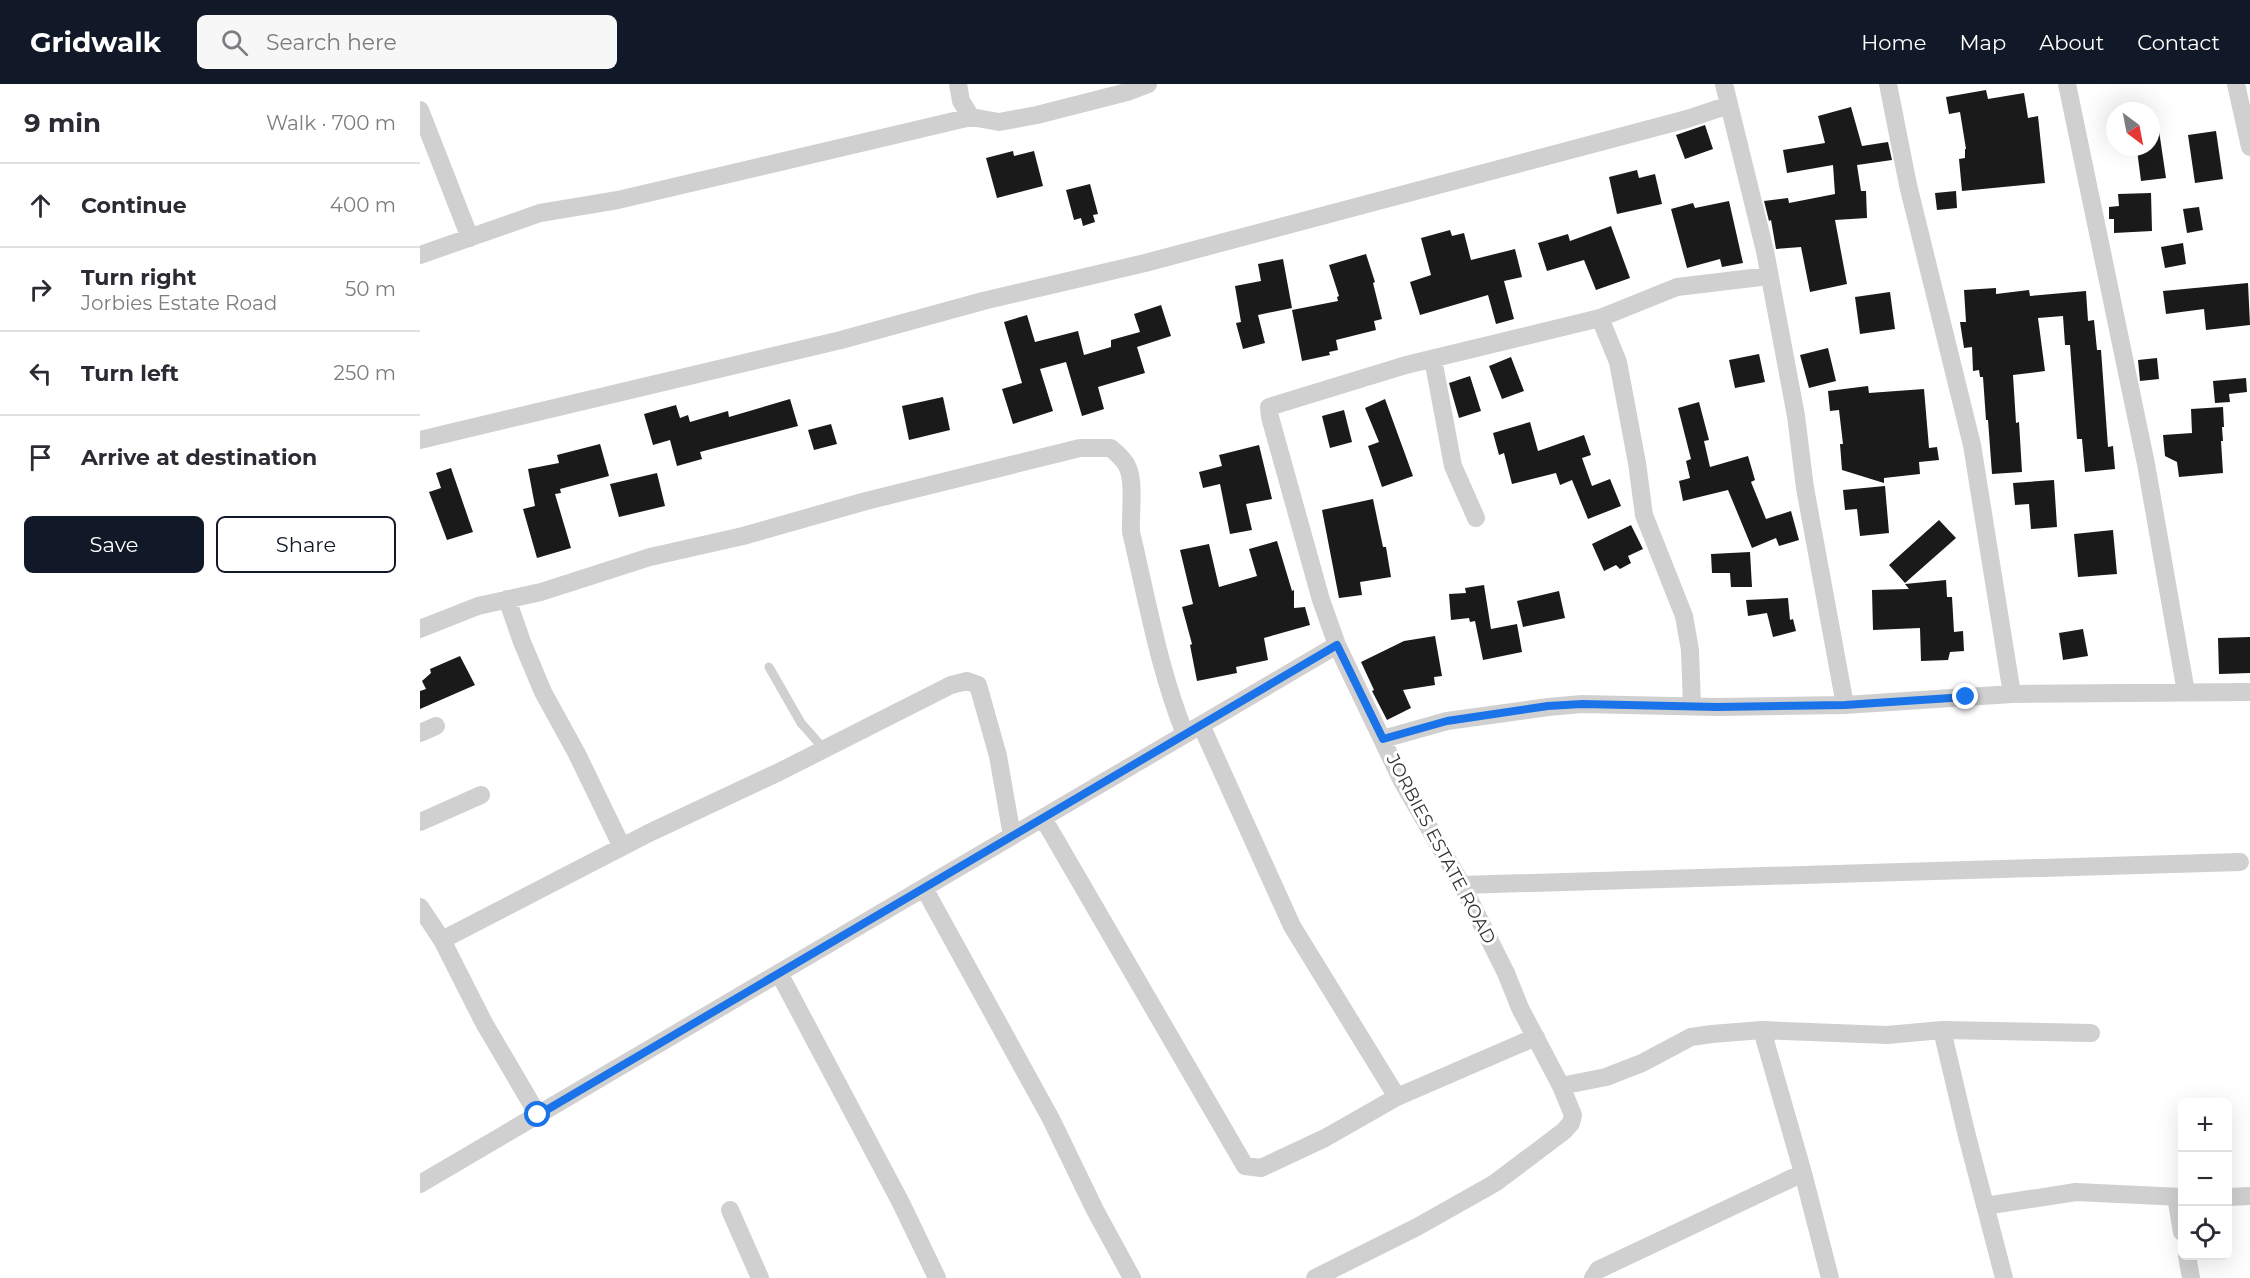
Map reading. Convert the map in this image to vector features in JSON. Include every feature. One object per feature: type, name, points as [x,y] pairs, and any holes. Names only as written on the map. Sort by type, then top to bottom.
[{"type":"street","points":[[958,84],[961,101],[971,117]]},
{"type":"street","points":[[420,255],[540,213],[618,200],[971,117],[999,122],[1037,115],[1127,92],[1148,84]]},
{"type":"street","points":[[1724,84],[1765,251],[1796,416],[1805,488],[1845,705]]},
{"type":"street","points":[[1888,84],[1908,185],[1972,445],[2012,694]]},
{"type":"street","points":[[2067,84],[2146,464],[2186,692]]},
{"type":"street","points":[[2236,84],[2250,147]]},
{"type":"street","points":[[420,440],[841,340],[1048,285],[1145,263],[1687,119],[1729,105]]},
{"type":"street","points":[[420,110],[470,238]]},
{"type":"street","points":[[1476,518],[1453,466],[1433,359],[1600,318],[1677,287],[1769,276]]},
{"type":"street","points":[[1600,318],[1618,362],[1644,514],[1684,616],[1690,650],[1692,706]]},
{"type":"street","name":"JORBIES ESTATE ROAD","points":[[1315,1278],[1417,1227],[1495,1183],[1564,1131],[1571,1123],[1573,1115],[1462,885],[1402,782],[1337,645],[1321,600],[1270,417],[1269,407],[1313,392],[1433,359]]},
{"type":"street","points":[[420,629],[478,606],[564,585],[650,557],[743,536],[866,501],[1080,448],[1111,448],[1127,466],[1132,485],[1131,532],[1174,707],[1185,734]]},
{"type":"street","points":[[507,599],[543,692],[577,754],[622,847]]},
{"type":"street","points":[[420,1184],[1337,645]]},
{"type":"street","points":[[442,940],[622,847],[951,685],[967,681],[978,685],[998,756],[1012,836]]},
{"type":"street","points":[[1383,739],[1447,721],[1548,706],[1582,704],[1845,705],[2012,694],[2250,692]]},
{"type":"street","points":[[1202,725],[1292,926],[1397,1097]]},
{"type":"street","points":[[420,822],[481,795]]},
{"type":"street","points":[[1043,818],[1245,1166],[1261,1168],[1325,1138],[1397,1097],[1536,1037]]},
{"type":"street","points":[[1462,885],[2240,862]]},
{"type":"street","points":[[924,888],[1051,1119],[1095,1210],[1132,1278]]},
{"type":"street","points":[[420,907],[442,940],[484,1023],[538,1115]]},
{"type":"street","points":[[779,973],[902,1203],[937,1278]]},
{"type":"street","points":[[1762,1030],[1830,1278]]},
{"type":"street","points":[[1561,1086],[1606,1077],[1642,1063],[1691,1037],[1762,1030],[1887,1035],[1942,1030],[2091,1033]]},
{"type":"street","points":[[1942,1030],[2004,1278]]},
{"type":"street","points":[[1593,1278],[1598,1270],[1803,1173]]},
{"type":"street","points":[[1985,1206],[2076,1192],[2178,1197]]},
{"type":"street","points":[[2232,1197],[2250,1197]]},
{"type":"street","points":[[730,1210],[760,1278]]},
{"type":"street","points":[[2188,1260],[2191,1278]]},
{"type":"lane","points":[[769,667],[801,723],[824,749]]},
{"type":"building","points":[[1986,90],[1988,99],[2024,93],[2028,118],[2038,116],[2045,183],[1962,191],[1959,159],[1965,158],[1966,149],[1960,112],[1949,114],[1946,97]]},
{"type":"building","points":[[1851,107],[1862,146],[1888,142],[1892,160],[1857,165],[1861,191],[1866,191],[1867,218],[1835,220],[1847,284],[1810,292],[1801,247],[1776,249],[1771,220],[1769,221],[1764,201],[1788,198],[1789,203],[1835,194],[1833,165],[1787,173],[1783,150],[1825,143],[1818,116]]},
{"type":"building","points":[[1705,125],[1713,149],[1685,159],[1676,135]]},
{"type":"building","points":[[2216,131],[2223,179],[2195,183],[2188,135]]},
{"type":"building","points":[[2160,138],[2166,178],[2141,181],[2138,156],[2160,156]]},
{"type":"building","points":[[1013,151],[1014,156],[1034,151],[1043,186],[997,198],[986,158]]},
{"type":"building","points":[[1637,170],[1639,178],[1655,174],[1662,204],[1617,214],[1609,177]]},
{"type":"building","points":[[1090,184],[1098,214],[1093,215],[1095,222],[1083,226],[1081,218],[1074,220],[1066,190]]},
{"type":"building","points":[[1956,191],[1957,208],[1937,210],[1935,193]]},
{"type":"building","points":[[2151,193],[2152,231],[2114,233],[2114,219],[2109,219],[2109,207],[2119,206],[2118,194]]},
{"type":"building","points":[[1729,201],[1743,263],[1722,267],[1720,259],[1687,268],[1671,209],[1693,203],[1695,208]]},
{"type":"building","points":[[2199,207],[2203,230],[2187,233],[2183,209]]},
{"type":"building","points":[[1611,226],[1630,278],[1596,290],[1584,260],[1547,271],[1538,243],[1568,234],[1570,241]]},
{"type":"building","points":[[1450,230],[1452,236],[1464,233],[1471,260],[1515,249],[1522,277],[1504,281],[1514,319],[1496,324],[1488,295],[1420,315],[1410,282],[1431,275],[1421,238]]},
{"type":"building","points":[[2183,243],[2186,264],[2165,268],[2161,247]]},
{"type":"building","points":[[1366,254],[1375,282],[1373,283],[1382,319],[1374,321],[1376,330],[1336,340],[1338,350],[1329,352],[1330,355],[1302,361],[1292,310],[1338,301],[1339,296],[1329,265]]},
{"type":"building","points":[[1283,259],[1292,308],[1258,315],[1265,343],[1243,349],[1236,323],[1241,322],[1235,286],[1261,281],[1258,264]]},
{"type":"building","points":[[2248,283],[2250,325],[2206,330],[2204,309],[2166,314],[2163,291]]},
{"type":"building","points":[[1996,288],[1996,294],[2029,290],[2030,296],[2086,291],[2088,321],[2094,320],[2097,350],[2101,350],[2108,447],[2113,446],[2115,469],[2085,472],[2082,439],[2077,439],[2070,345],[2065,345],[2063,316],[2038,318],[2045,371],[2013,375],[2022,472],[1992,474],[1983,377],[1980,377],[1979,370],[1973,371],[1972,347],[1964,348],[1960,322],[1966,322],[1964,290]]},
{"type":"building","points":[[1890,292],[1895,329],[1860,334],[1855,297]]},
{"type":"building","points":[[1161,305],[1171,336],[1137,347],[1145,373],[1098,387],[1104,409],[1082,416],[1066,362],[1040,369],[1053,411],[1013,424],[1002,389],[1022,383],[1004,322],[1027,315],[1035,342],[1078,331],[1084,355],[1111,347],[1111,340],[1140,332],[1134,314]]},
{"type":"building","points":[[1828,348],[1836,381],[1809,388],[1800,355]]},
{"type":"building","points":[[1759,354],[1765,382],[1735,388],[1729,360]]},
{"type":"building","points":[[1511,357],[1524,391],[1502,399],[1489,366]]},
{"type":"building","points":[[2157,358],[2159,379],[2140,381],[2138,360]]},
{"type":"building","points":[[1470,376],[1481,411],[1459,418],[1449,383]]},
{"type":"building","points":[[2246,378],[2247,392],[2229,394],[2230,402],[2215,403],[2213,381]]},
{"type":"building","points":[[1868,386],[1869,393],[1924,389],[1929,448],[1937,447],[1939,460],[1919,462],[1920,474],[1884,478],[1884,483],[1842,470],[1840,444],[1843,444],[1839,410],[1830,411],[1828,391]]},
{"type":"building","points":[[943,397],[950,430],[909,440],[902,406]]},
{"type":"building","points":[[790,399],[798,426],[700,452],[702,459],[677,466],[670,440],[653,445],[644,414],[676,405],[680,418],[688,415],[690,422],[728,411],[729,417]]},
{"type":"building","points":[[1385,399],[1413,476],[1382,487],[1368,446],[1379,442],[1365,408]]},
{"type":"building","points":[[1699,402],[1709,440],[1704,441],[1710,467],[1748,456],[1755,480],[1751,482],[1766,519],[1791,511],[1799,540],[1779,546],[1776,538],[1752,548],[1728,490],[1683,501],[1679,481],[1690,478],[1686,461],[1691,459],[1678,408]]},
{"type":"building","points":[[2223,407],[2224,427],[2222,427],[2223,441],[2221,441],[2223,473],[2179,477],[2177,462],[2165,456],[2163,435],[2192,433],[2191,409]]},
{"type":"building","points":[[1344,410],[1352,442],[1330,448],[1322,416]]},
{"type":"building","points":[[1530,422],[1538,451],[1584,435],[1591,455],[1582,458],[1592,486],[1610,479],[1621,506],[1588,519],[1572,480],[1560,485],[1556,473],[1512,484],[1504,453],[1499,455],[1493,433]]},
{"type":"building","points":[[831,424],[837,444],[814,450],[808,430]]},
{"type":"building","points":[[600,444],[609,476],[560,489],[561,493],[555,494],[571,548],[537,558],[523,509],[535,506],[528,469],[559,463],[557,455]]},
{"type":"building","points":[[1259,445],[1272,499],[1246,504],[1252,530],[1230,534],[1220,484],[1203,488],[1199,472],[1222,466],[1219,455]]},
{"type":"building","points":[[451,468],[473,532],[447,540],[429,492],[441,488],[436,473]]},
{"type":"building","points":[[657,473],[665,506],[619,517],[610,484]]},
{"type":"building","points":[[2054,480],[2057,527],[2031,529],[2029,504],[2015,505],[2013,483]]},
{"type":"building","points":[[1885,486],[1889,533],[1860,536],[1857,509],[1845,510],[1843,490]]},
{"type":"building","points":[[1373,499],[1383,547],[1386,547],[1391,577],[1360,582],[1362,595],[1339,598],[1322,510]]},
{"type":"building","points":[[1939,520],[1956,538],[1905,583],[1889,565]]},
{"type":"building","points":[[1631,525],[1643,549],[1628,556],[1631,563],[1620,569],[1616,565],[1604,571],[1592,544]]},
{"type":"building","points":[[2113,530],[2117,574],[2078,577],[2074,534]]},
{"type":"building","points":[[1277,541],[1292,591],[1294,590],[1294,608],[1305,607],[1310,625],[1264,638],[1268,660],[1236,667],[1237,673],[1197,681],[1190,645],[1192,644],[1182,607],[1193,604],[1180,550],[1209,544],[1219,587],[1257,576],[1249,549]]},
{"type":"building","points":[[1750,552],[1752,587],[1731,587],[1730,573],[1712,573],[1711,554]]},
{"type":"building","points":[[1946,580],[1947,597],[1952,597],[1954,632],[1963,631],[1964,651],[1950,652],[1948,660],[1921,661],[1920,628],[1873,630],[1872,590],[1909,589],[1905,584]]},
{"type":"building","points":[[1484,585],[1491,629],[1517,624],[1522,652],[1483,660],[1475,621],[1470,622],[1469,618],[1451,620],[1449,594],[1466,593],[1465,588]]},
{"type":"building","points":[[1559,591],[1565,618],[1523,627],[1517,601]]},
{"type":"building","points":[[1788,598],[1790,620],[1793,619],[1796,631],[1773,637],[1767,613],[1748,616],[1746,600]]},
{"type":"building","points":[[2083,629],[2088,656],[2063,660],[2059,633]]},
{"type":"building","points":[[1435,636],[1442,676],[1434,677],[1435,685],[1403,690],[1411,708],[1387,720],[1372,691],[1374,690],[1361,662],[1404,641]]},
{"type":"building","points":[[2250,637],[2250,673],[2219,674],[2218,638]]},
{"type":"building","points":[[460,656],[475,685],[420,709],[420,691],[426,689],[422,681],[431,673],[430,669]]},
{"type":"route","points":[[538,1115],[1337,645],[1383,739],[1447,721],[1548,706],[1582,704],[1717,707],[1845,705],[1966,697]]}]
